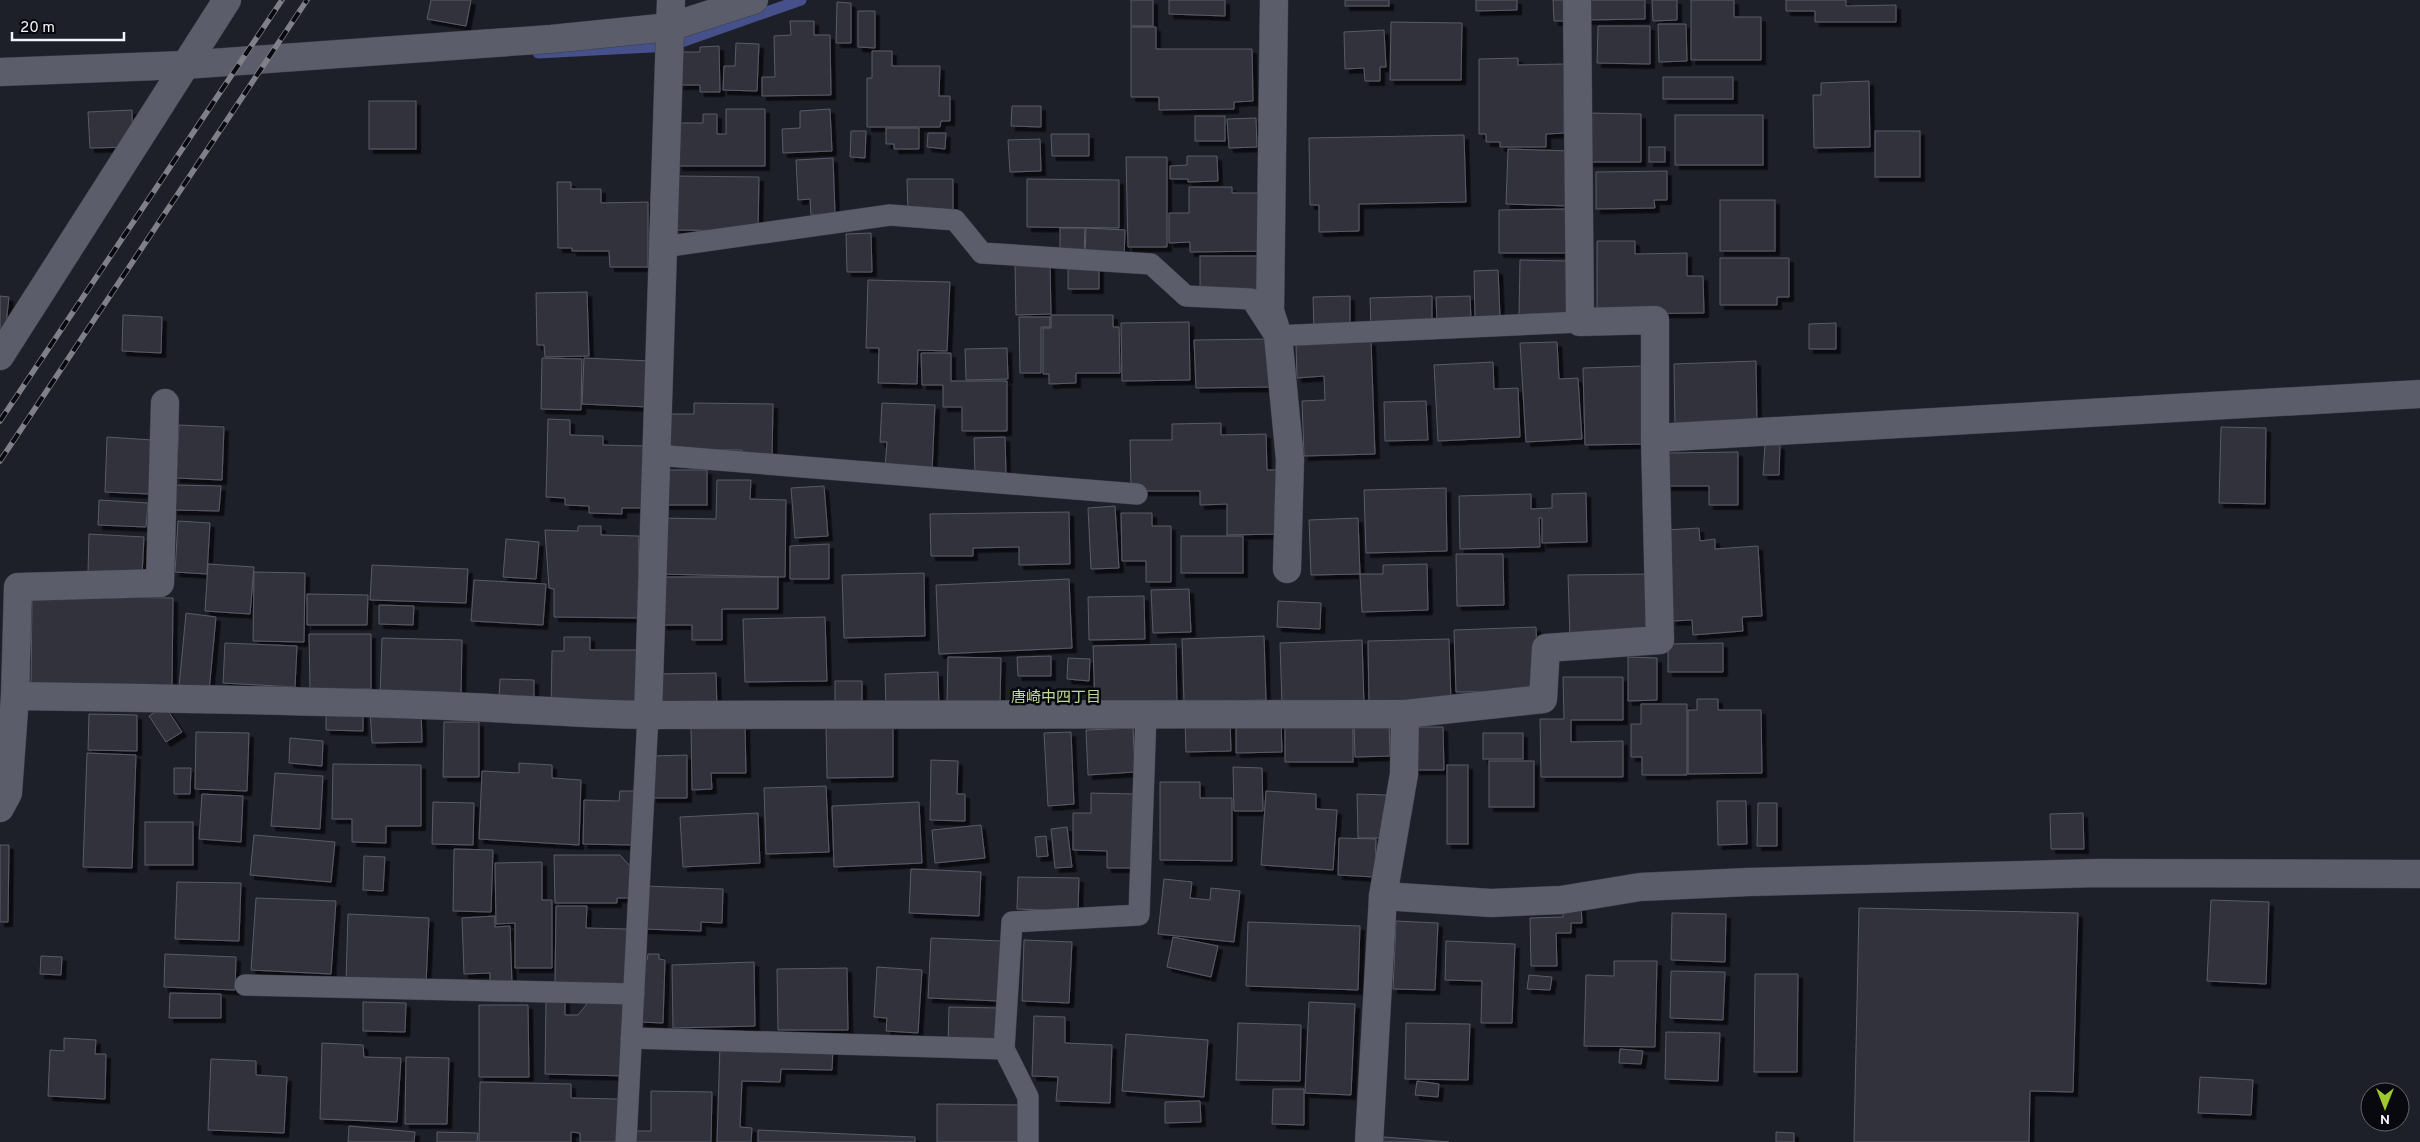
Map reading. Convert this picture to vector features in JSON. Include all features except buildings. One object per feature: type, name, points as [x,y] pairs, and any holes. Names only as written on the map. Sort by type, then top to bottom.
[{"type":"street","points":[[2,349],[227,0]]},
{"type":"street","points":[[648,715],[671,0]]},
{"type":"street","points":[[0,72],[184,65],[551,39],[670,27],[754,0]]},
{"type":"street","points":[[1274,0],[1270,311],[1278,336],[1290,460],[1287,569]]},
{"type":"street","points":[[16,696],[295,700],[573,714],[648,715],[1405,714],[1543,699],[1546,648],[1660,640],[1655,438],[1655,320],[1580,322],[1577,0]]},
{"type":"street","points":[[1655,438],[2420,394]]},
{"type":"street","points":[[0,808],[8,793],[16,696],[18,587],[160,583],[165,403]]},
{"type":"street","points":[[1369,1142],[1383,896],[1404,774],[1405,714]]},
{"type":"street","points":[[1383,896],[1491,903],[1561,900],[1640,887],[1748,882],[2109,873],[2420,874]]},
{"type":"lane","points":[[663,247],[890,215],[955,220],[982,253],[1151,264],[1186,296],[1251,299],[1275,336],[1580,322]]},
{"type":"lane","points":[[656,455],[1137,494]]},
{"type":"lane","points":[[1028,1142],[1028,1097],[1004,1050],[1012,922],[1139,915],[1146,714]]},
{"type":"lane","points":[[626,1142],[648,715]]},
{"type":"lane","points":[[245,985],[634,994]]},
{"type":"lane","points":[[631,1038],[1004,1050]]},
{"type":"waterway","points":[[538,53],[670,46],[801,0]]},
{"type":"railway","points":[[0,421],[282,0]]},
{"type":"railway","points":[[0,461],[307,0]]},
{"type":"district","name":"唐崎中四丁目","points":[[1056,697]]}]
